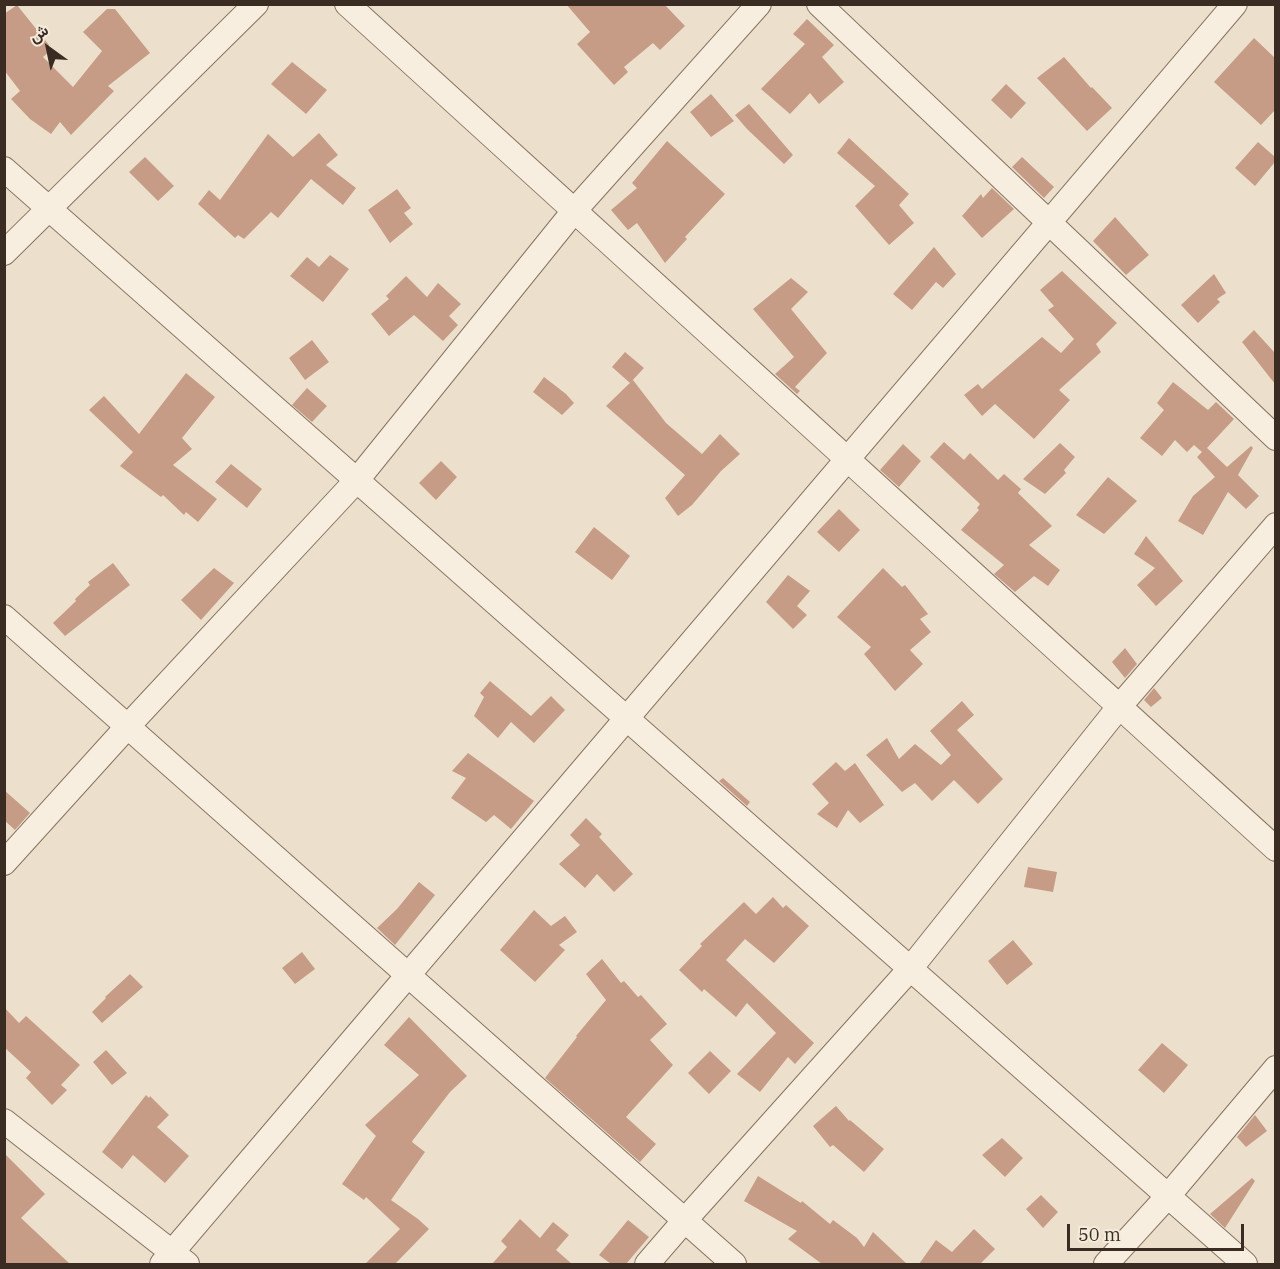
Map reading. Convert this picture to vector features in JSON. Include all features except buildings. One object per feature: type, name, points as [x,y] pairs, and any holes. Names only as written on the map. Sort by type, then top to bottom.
[{"type":"street","points":[[4,253],[256,4]]},
{"type":"street","points":[[347,4],[1275,849]]},
{"type":"street","points":[[4,863],[357,480],[574,211],[759,4]]},
{"type":"street","points":[[819,4],[1275,438]]},
{"type":"street","points":[[4,1121],[174,1261],[409,975],[1235,4]]},
{"type":"street","points":[[4,169],[1245,1264]]},
{"type":"street","points":[[647,1264],[910,969],[1119,707],[1275,525]]},
{"type":"street","points":[[4,617],[735,1264]]},
{"type":"street","points":[[1106,1264],[1168,1196],[1275,1068]]}]
